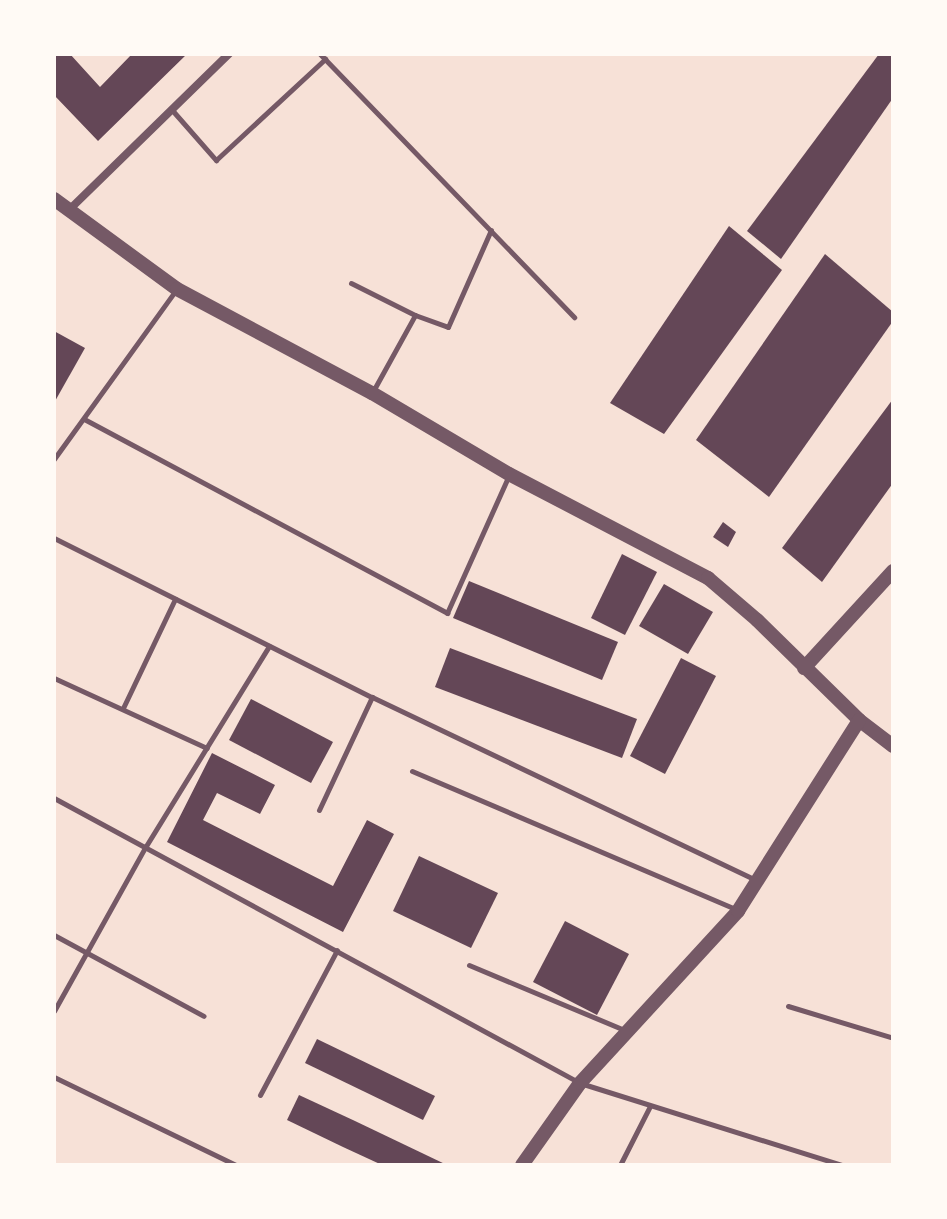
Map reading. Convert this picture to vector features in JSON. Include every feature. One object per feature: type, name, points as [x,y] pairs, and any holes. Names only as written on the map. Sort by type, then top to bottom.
[{"type":"street","points":[[70,209],[229,54]]},
{"type":"street","points":[[54,199],[177,289],[372,393],[509,474],[708,578],[859,720],[893,746]]},
{"type":"street","points":[[804,668],[893,571]]},
{"type":"street","points":[[522,1165],[580,1083],[738,911],[760,881],[859,720]]},
{"type":"lane","points":[[172,110],[216,160],[322,56],[574,317]]},
{"type":"lane","points":[[351,283],[415,315],[448,327],[491,230]]},
{"type":"lane","points":[[54,459],[177,289]]},
{"type":"lane","points":[[372,393],[415,315]]},
{"type":"lane","points":[[84,419],[447,613],[509,474]]},
{"type":"lane","points":[[54,538],[372,697],[760,881]]},
{"type":"lane","points":[[123,708],[175,599]]},
{"type":"lane","points":[[54,1011],[146,846],[269,646]]},
{"type":"lane","points":[[54,678],[207,748]]},
{"type":"lane","points":[[319,810],[372,697]]},
{"type":"lane","points":[[412,771],[738,911]]},
{"type":"lane","points":[[54,798],[580,1083],[841,1165]]},
{"type":"lane","points":[[54,935],[204,1016]]},
{"type":"lane","points":[[260,1095],[337,950]]},
{"type":"lane","points":[[469,965],[628,1031]]},
{"type":"lane","points":[[788,1006],[893,1038]]},
{"type":"lane","points":[[54,1077],[236,1165]]},
{"type":"lane","points":[[620,1165],[650,1106]]},
{"type":"building","points":[[54,54],[70,54],[100,87],[132,54],[187,54],[98,141],[54,95]]},
{"type":"building","points":[[879,54],[893,54],[893,98],[781,259],[747,231]]},
{"type":"building","points":[[729,226],[782,270],[664,434],[610,403]]},
{"type":"building","points":[[825,254],[893,312],[893,321],[769,497],[696,440]]},
{"type":"building","points":[[54,331],[85,348],[54,403]]},
{"type":"building","points":[[893,399],[893,483],[822,582],[782,548]]},
{"type":"building","points":[[723,522],[736,532],[728,547],[713,537]]},
{"type":"building","points":[[622,554],[657,572],[625,635],[591,618]]},
{"type":"building","points":[[469,581],[618,642],[602,680],[453,618]]},
{"type":"building","points":[[664,584],[713,612],[688,654],[639,626]]},
{"type":"building","points":[[450,648],[637,719],[622,758],[435,687]]},
{"type":"building","points":[[681,658],[716,676],[665,774],[630,756]]},
{"type":"building","points":[[251,699],[333,742],[311,783],[229,740]]},
{"type":"building","points":[[212,753],[275,785],[260,814],[217,793],[203,820],[333,886],[367,820],[394,834],[343,932],[167,842]]},
{"type":"building","points":[[419,856],[498,893],[471,948],[393,911]]},
{"type":"building","points":[[565,921],[629,954],[597,1015],[533,982]]},
{"type":"building","points":[[317,1039],[435,1096],[423,1120],[305,1063]]},
{"type":"building","points":[[299,1095],[447,1165],[382,1165],[343,1147],[287,1120]]}]
